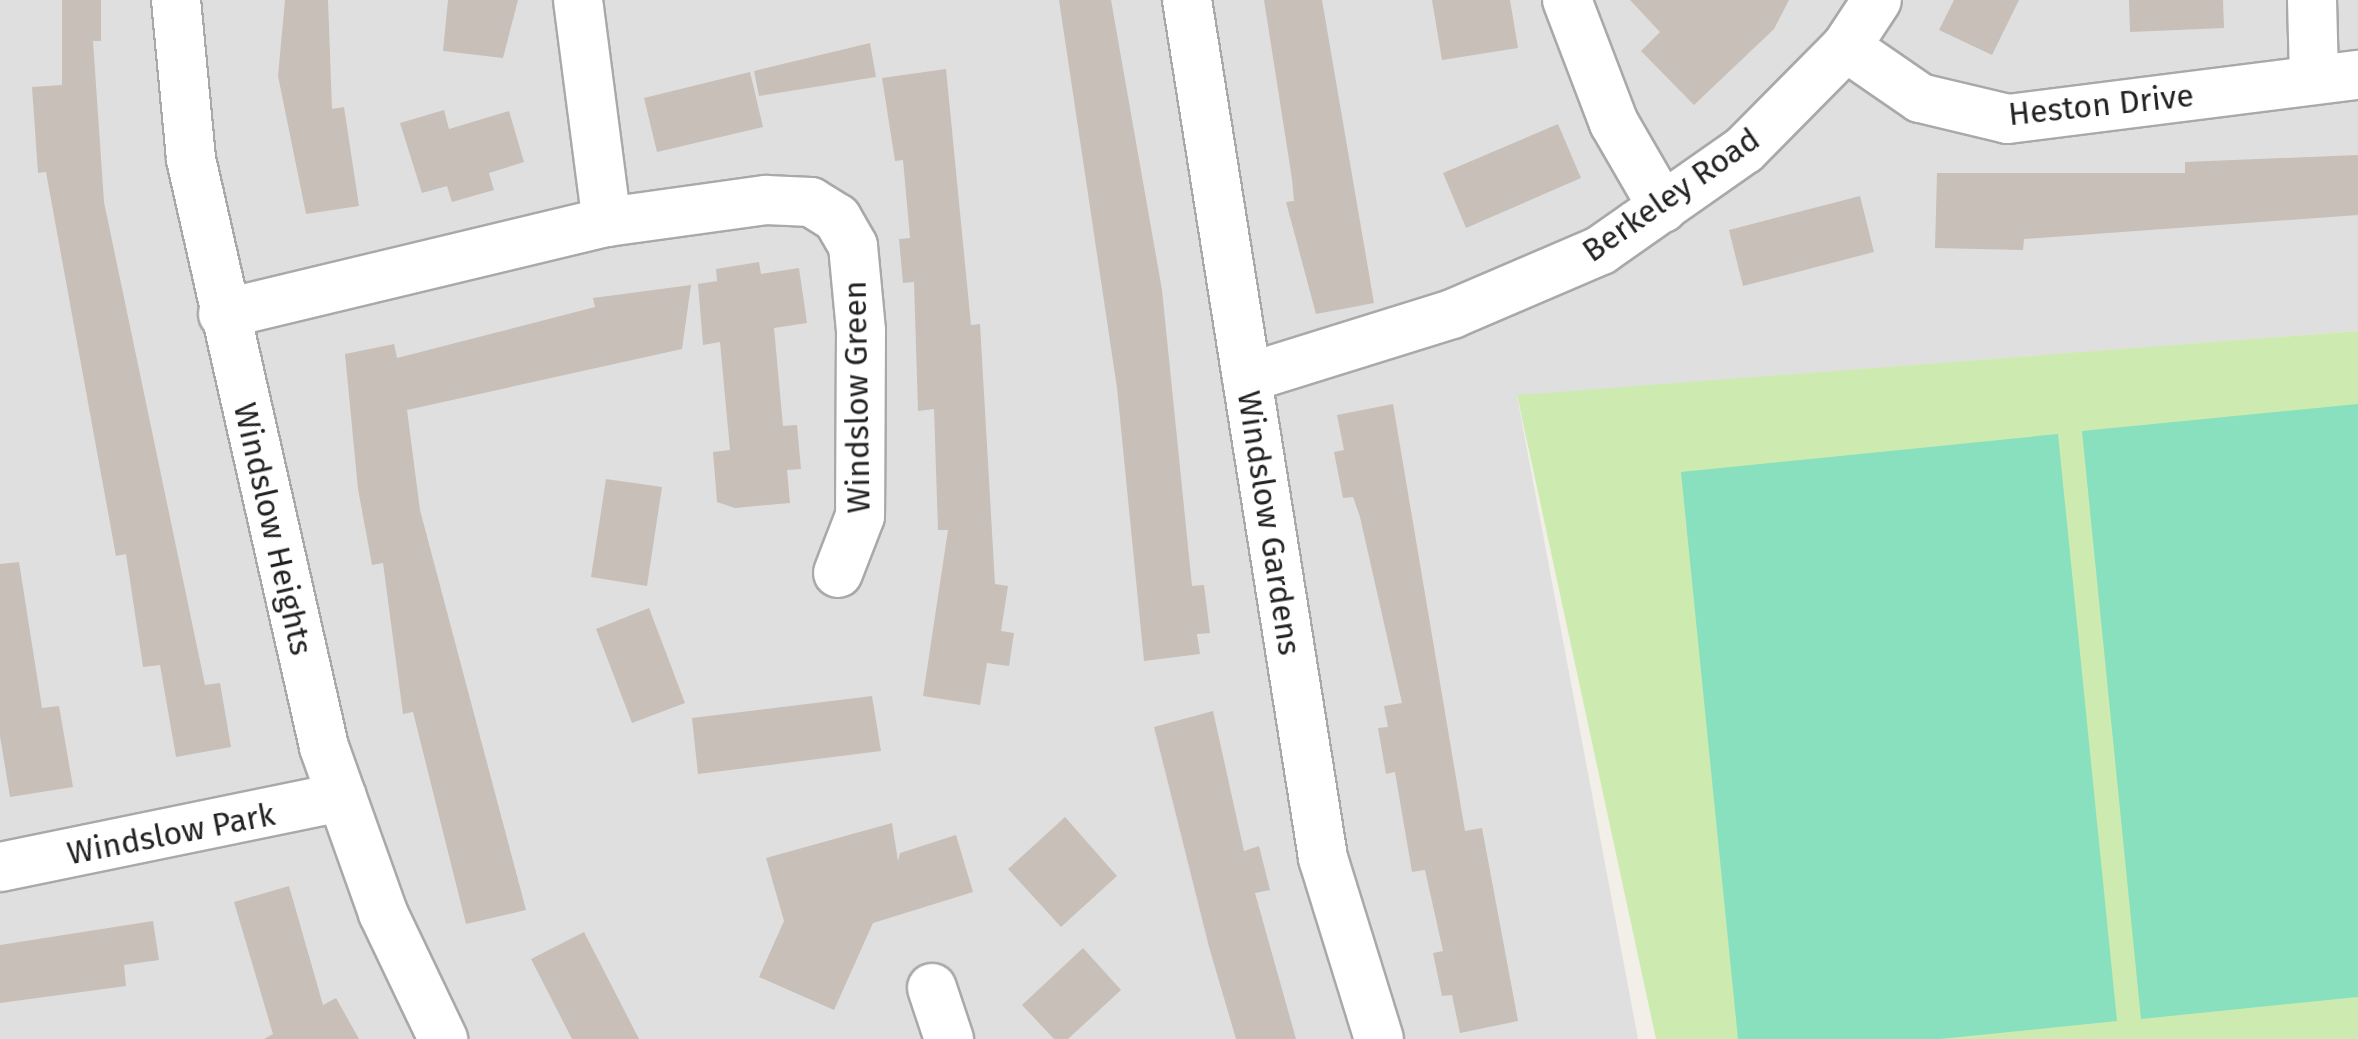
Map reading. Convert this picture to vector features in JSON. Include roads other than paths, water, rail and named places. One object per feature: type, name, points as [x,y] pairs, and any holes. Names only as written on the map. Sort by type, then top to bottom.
[{"type":"street","name":"Windslow Heights","points":[[176,0],[180,104],[223,314],[342,796],[443,1039]]},
{"type":"street","points":[[578,0],[607,222]]},
{"type":"street","name":"Windslow Gardens","points":[[1187,0],[1323,858],[1379,1039]]},
{"type":"street","points":[[1567,0],[1614,123],[1663,208]]},
{"type":"street","name":"Berkeley Road","points":[[1247,378],[1543,278],[1663,208],[1744,150],[1846,47],[1877,0]]},
{"type":"street","name":"Heston Drive","points":[[1846,47],[1920,98],[2008,119],[2336,76],[2312,0]]},
{"type":"street","name":"Windslow Green","points":[[223,314],[607,222],[780,198],[825,209],[847,231],[862,439],[858,532],[838,573]]},
{"type":"street","name":"Windslow Park","points":[[0,867],[342,796]]},
{"type":"street","points":[[932,988],[949,1039]]}]
